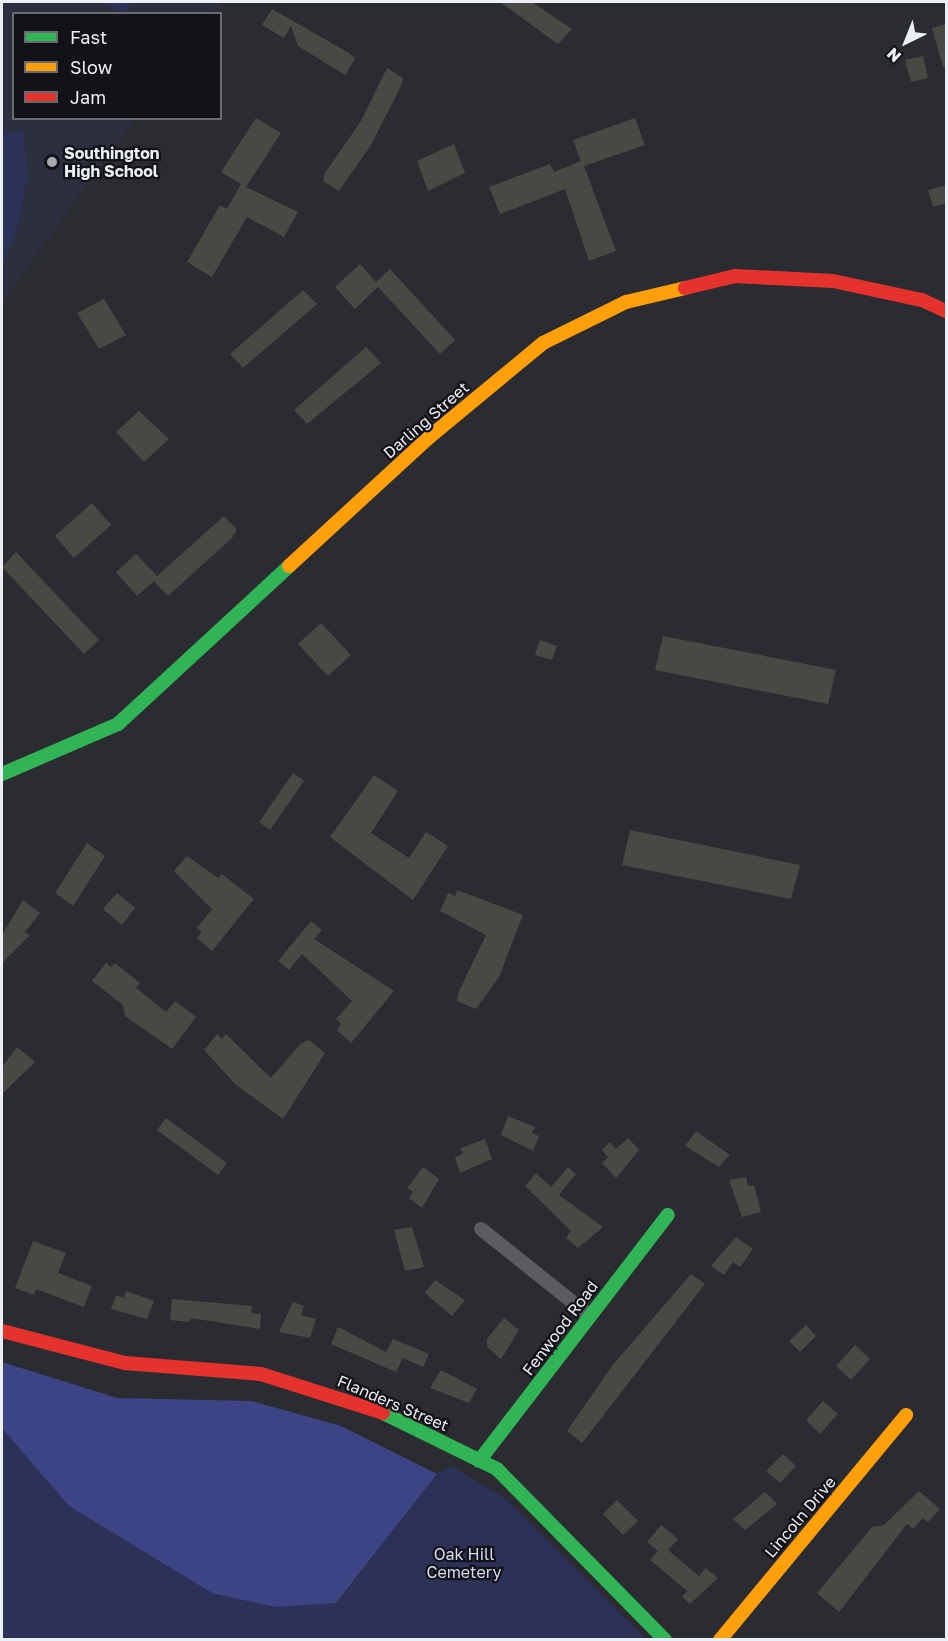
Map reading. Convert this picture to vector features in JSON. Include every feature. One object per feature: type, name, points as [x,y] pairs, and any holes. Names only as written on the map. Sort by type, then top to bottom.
[{"type":"street","name":"Darling Street","points":[[2,774],[118,724],[427,439],[543,343],[626,302],[735,276],[833,280],[922,300],[946,311]]},
{"type":"street","name":"Fenwood Road","points":[[479,1461],[668,1215]]},
{"type":"street","points":[[481,1229],[590,1316]]},
{"type":"street","name":"Flanders Street","points":[[2,1331],[125,1363],[271,1377],[345,1397],[497,1469],[666,1640]]},
{"type":"street","name":"Lincoln Drive","points":[[720,1640],[906,1415]]},
{"type":"shaded area","name":"Southington High School","points":[[2,2],[222,2],[214,12],[12,12],[12,120],[134,120],[2,302]]},
{"type":"shaded area","points":[[2,1362],[117,1398],[251,1401],[341,1426],[437,1474],[336,1603],[276,1607],[212,1593],[69,1506],[2,1428]]},
{"type":"green space","points":[[102,2],[131,2],[125,12],[120,12]]},
{"type":"green space","points":[[23,131],[28,175],[16,232],[2,266],[2,134]]},
{"type":"green space","name":"Oak Hill Cemetery","points":[[2,1428],[69,1506],[212,1593],[337,1603],[437,1474],[451,1466],[507,1500],[646,1639],[2,1639]]},
{"type":"building","points":[[500,2],[532,2],[572,29],[558,44]]},
{"type":"building","points":[[272,9],[349,53],[355,59],[345,75],[298,46],[291,26],[284,38],[262,25]]},
{"type":"building","points":[[946,24],[946,67],[943,67],[932,28]]},
{"type":"building","points":[[923,56],[928,78],[911,82],[905,60]]},
{"type":"building","points":[[387,68],[403,78],[401,86],[371,145],[339,191],[323,181],[325,173],[361,121]]},
{"type":"building","points":[[256,118],[281,133],[246,187],[298,212],[284,237],[247,217],[212,277],[187,262],[220,205],[227,209],[241,184],[221,172]]},
{"type":"building","points":[[635,118],[645,145],[584,166],[616,251],[589,261],[565,189],[500,214],[489,187],[550,164],[554,172],[581,161],[573,140]]},
{"type":"building","points":[[454,144],[465,173],[428,191],[417,161]]},
{"type":"building","points":[[946,185],[946,203],[933,207],[928,190]]},
{"type":"building","points":[[360,264],[376,282],[390,269],[455,340],[440,354],[378,287],[355,309],[335,287]]},
{"type":"building","points":[[303,290],[317,304],[243,368],[230,354]]},
{"type":"building","points":[[104,299],[126,335],[99,349],[77,313]]},
{"type":"building","points":[[366,347],[381,363],[307,424],[294,410]]},
{"type":"building","points":[[139,411],[169,439],[144,462],[116,432]]},
{"type":"building","points":[[92,503],[111,525],[74,558],[55,536]]},
{"type":"building","points":[[224,516],[237,530],[232,538],[168,596],[154,581],[137,596],[116,572],[136,554],[157,576]]},
{"type":"building","points":[[16,552],[99,640],[84,654],[2,567]]},
{"type":"building","points":[[321,623],[351,655],[328,676],[298,644]]},
{"type":"building","points":[[663,636],[836,670],[828,704],[655,670]]},
{"type":"building","points":[[540,640],[557,646],[552,660],[535,655]]},
{"type":"building","points":[[293,773],[304,781],[270,830],[259,822]]},
{"type":"building","points":[[374,775],[398,791],[371,833],[409,858],[426,832],[448,846],[413,900],[330,837]]},
{"type":"building","points":[[630,830],[800,865],[791,899],[622,865]]},
{"type":"building","points":[[87,843],[105,856],[73,906],[55,893]]},
{"type":"building","points":[[187,856],[218,878],[222,874],[254,899],[212,951],[197,938],[202,932],[197,928],[212,909],[174,871]]},
{"type":"building","points":[[457,890],[523,915],[499,977],[476,1009],[457,1001],[458,993],[486,935],[440,911],[448,893],[455,896]]},
{"type":"building","points":[[117,893],[135,908],[122,925],[103,909]]},
{"type":"building","points":[[23,900],[40,913],[25,932],[30,935],[2,963],[2,935]]},
{"type":"building","points":[[311,921],[322,930],[314,939],[394,991],[351,1043],[337,1030],[341,1024],[336,1019],[352,1001],[302,954],[289,970],[278,961]]},
{"type":"building","points":[[106,963],[111,967],[115,963],[140,983],[136,988],[166,1012],[175,1001],[196,1017],[172,1049],[125,1016],[123,1005],[92,981]]},
{"type":"building","points":[[217,1034],[222,1039],[226,1034],[271,1078],[300,1044],[309,1040],[325,1053],[283,1119],[236,1085],[204,1050]]},
{"type":"building","points":[[17,1047],[35,1062],[2,1094],[2,1067]]},
{"type":"building","points":[[508,1116],[535,1127],[532,1133],[539,1136],[533,1151],[501,1135]]},
{"type":"building","points":[[166,1118],[227,1163],[218,1175],[157,1130]]},
{"type":"building","points":[[696,1131],[730,1155],[719,1167],[685,1146]]},
{"type":"building","points":[[628,1138],[639,1150],[616,1178],[602,1163],[608,1157],[602,1150],[610,1142],[616,1149]]},
{"type":"building","points":[[485,1139],[492,1159],[460,1173],[455,1157],[463,1154],[461,1148]]},
{"type":"building","points":[[423,1167],[439,1179],[422,1208],[409,1198],[413,1192],[407,1188]]},
{"type":"building","points":[[568,1167],[576,1174],[559,1195],[603,1227],[578,1248],[566,1238],[571,1231],[525,1186],[536,1173],[551,1187]]},
{"type":"building","points":[[746,1177],[748,1186],[754,1185],[761,1212],[742,1217],[729,1180]]},
{"type":"building","points":[[412,1227],[424,1267],[405,1271],[394,1230]]},
{"type":"building","points":[[736,1237],[753,1249],[740,1267],[733,1262],[724,1275],[711,1266]]},
{"type":"building","points":[[33,1241],[66,1253],[58,1273],[92,1286],[84,1307],[36,1289],[34,1295],[15,1288]]},
{"type":"building","points":[[691,1274],[705,1284],[582,1443],[567,1431],[612,1366]]},
{"type":"building","points":[[435,1280],[465,1300],[452,1316],[425,1293]]},
{"type":"building","points":[[126,1291],[154,1301],[147,1319],[111,1309],[116,1295],[124,1298]]},
{"type":"building","points":[[172,1299],[252,1306],[251,1313],[261,1314],[260,1329],[191,1318],[190,1322],[170,1320]]},
{"type":"building","points":[[293,1302],[304,1306],[301,1315],[316,1319],[310,1338],[279,1332]]},
{"type":"building","points":[[504,1318],[519,1330],[501,1359],[487,1347],[487,1339]]},
{"type":"building","points":[[806,1325],[816,1336],[800,1352],[789,1341]]},
{"type":"building","points":[[338,1327],[386,1352],[393,1339],[429,1354],[423,1367],[403,1358],[396,1372],[331,1344]]},
{"type":"building","points":[[855,1345],[870,1359],[851,1380],[836,1366]]},
{"type":"building","points":[[441,1370],[477,1389],[469,1403],[430,1388]]},
{"type":"building","points":[[823,1401],[838,1414],[820,1434],[806,1420]]},
{"type":"building","points":[[783,1454],[796,1466],[780,1483],[766,1471]]},
{"type":"building","points":[[919,1491],[940,1509],[928,1522],[923,1518],[913,1529],[907,1524],[839,1612],[817,1593],[872,1527],[884,1525]]},
{"type":"building","points":[[765,1492],[777,1504],[745,1530],[733,1519]]},
{"type":"building","points":[[617,1500],[638,1521],[623,1535],[603,1514]]},
{"type":"building","points":[[661,1525],[678,1539],[668,1550],[699,1576],[706,1568],[718,1578],[690,1604],[682,1597],[687,1591],[650,1560],[658,1551],[647,1542]]},
{"type":"traffic: fast","points":[[2,774],[118,724],[289,566]]},
{"type":"traffic: fast","points":[[479,1461],[668,1215]]},
{"type":"traffic: fast","points":[[383,1413],[497,1469],[665,1640]]},
{"type":"traffic: slow","points":[[289,566],[427,439],[543,343],[626,302],[685,288]]},
{"type":"traffic: slow","points":[[720,1640],[906,1415]]},
{"type":"traffic: jam","points":[[685,288],[735,276],[833,281],[922,300],[946,311]]},
{"type":"traffic: jam","points":[[2,1331],[125,1363],[261,1374],[383,1413]]},
{"type":"place","name":"Southington High School","points":[[52,162]]}]
